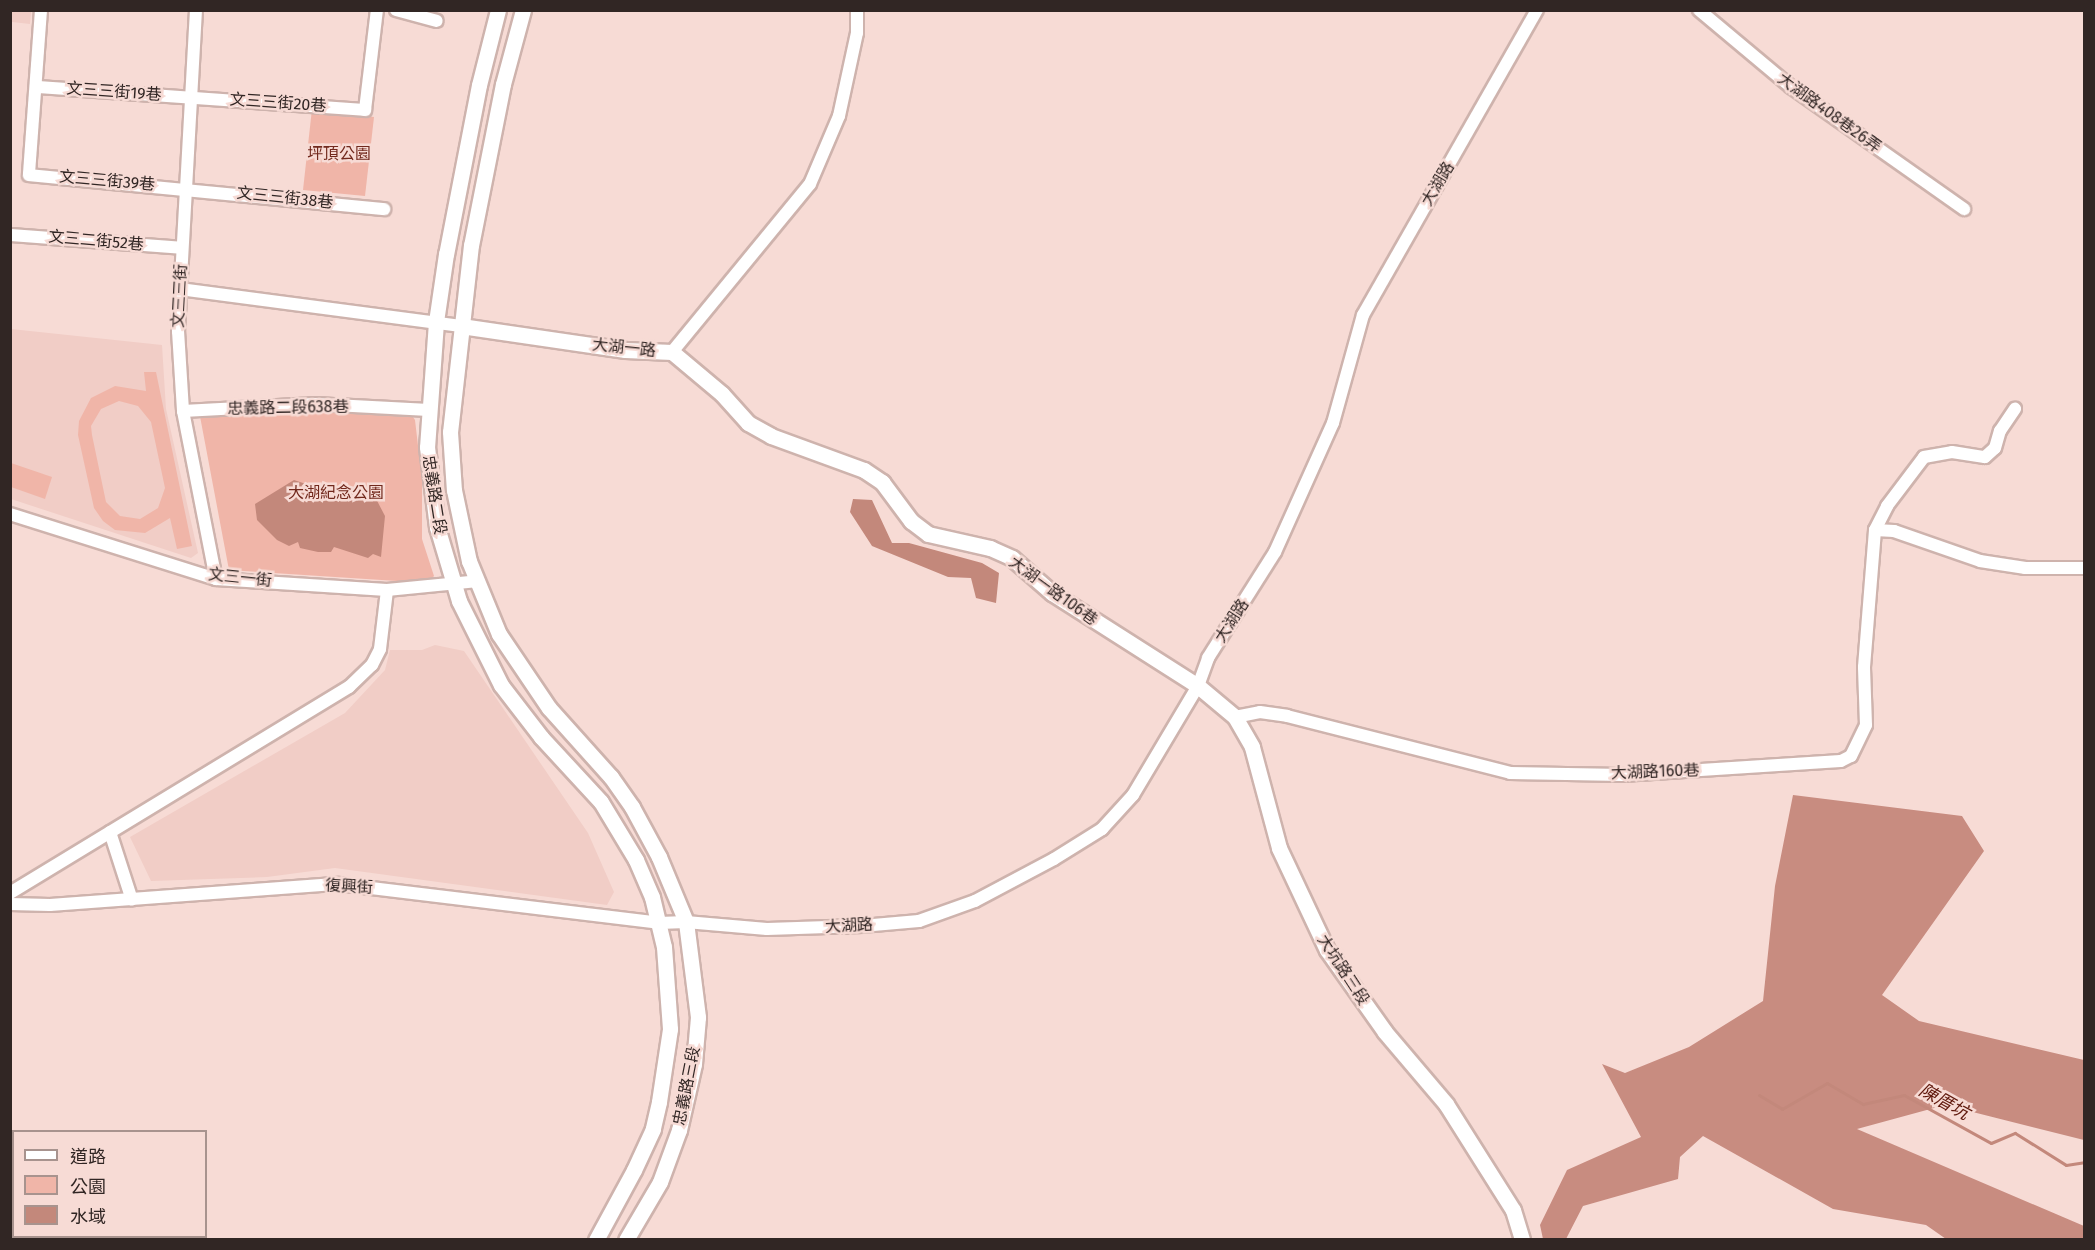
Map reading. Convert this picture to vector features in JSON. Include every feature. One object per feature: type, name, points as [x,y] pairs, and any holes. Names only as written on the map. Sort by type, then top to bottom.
[{"type":"street","points":[[38,87],[41,10]]},
{"type":"street","name":"文三三街","points":[[196,10],[178,331],[183,411],[216,579]]},
{"type":"street","name":"文三三街20巷","points":[[191,97],[365,110],[376,10]]},
{"type":"street","points":[[396,10],[437,21]]},
{"type":"street","name":"忠義路二段","points":[[498,10],[460,172],[436,322],[427,447],[437,526],[455,586],[501,685],[541,737],[601,802],[625,841],[652,897],[659,923]]},
{"type":"street","name":"忠義路二段","points":[[524,10],[503,84],[471,245],[450,432],[454,490],[469,561],[499,634],[549,708],[612,777],[632,807],[659,857],[686,922]]},
{"type":"street","name":"大湖一路","points":[[180,289],[436,322],[625,350],[672,352],[801,200],[814,177],[839,116],[856,33],[857,10]]},
{"type":"street","name":"大湖路","points":[[686,922],[767,929],[862,926],[919,921],[975,901],[1054,859],[1102,829],[1120,812],[1198,686],[1208,658],[1275,552],[1315,469],[1333,423],[1363,315],[1537,10]]},
{"type":"street","name":"大湖路408巷26弄","points":[[1699,10],[1791,87],[1964,208]]},
{"type":"street","name":"文三三街19巷","points":[[38,87],[191,97]]},
{"type":"street","name":"文三三街39巷","points":[[38,87],[29,175],[186,188]]},
{"type":"street","name":"文三三街38巷","points":[[186,188],[384,210]]},
{"type":"street","name":"文三二街52巷","points":[[10,235],[182,249]]},
{"type":"street","name":"大湖一路106巷","points":[[672,352],[722,394],[748,423],[771,436],[864,470],[882,482],[911,521],[928,534],[990,548],[1012,558],[1067,604],[1198,686]]},
{"type":"street","name":"忠義路二段638巷","points":[[183,411],[315,404],[429,410]]},
{"type":"street","points":[[2015,409],[2000,431],[1995,448],[1984,457],[1952,452],[1924,457],[1887,506],[1875,530],[1894,531],[1980,561],[2025,568],[2085,568]]},
{"type":"street","name":"文三一街","points":[[10,514],[216,579],[387,590],[455,586],[478,582]]},
{"type":"street","name":"大湖路160巷","points":[[1235,717],[1260,712],[1287,716],[1510,773],[1623,775],[1841,761],[1851,756],[1866,725],[1864,667],[1875,530]]},
{"type":"street","points":[[10,893],[349,687],[372,665],[380,649],[387,590]]},
{"type":"street","name":"大坑路三段","points":[[1198,686],[1235,717],[1252,747],[1279,848],[1328,950],[1385,1032],[1446,1104],[1513,1210],[1522,1239]]},
{"type":"street","points":[[110,832],[132,900]]},
{"type":"street","name":"復興街","points":[[10,904],[132,900],[339,884],[659,923],[686,922]]},
{"type":"street","name":"忠義路三段","points":[[626,1239],[660,1182],[679,1130],[694,1064],[698,1017],[686,922]]},
{"type":"street","name":"忠義路三段","points":[[596,1239],[630,1180],[653,1129],[659,1102],[670,1029],[659,923]]},
{"type":"shaded area","points":[[10,11],[31,11],[30,24],[12,22],[11,32]]},
{"type":"shaded area","points":[[11,329],[162,345],[166,409],[198,553],[191,558],[11,499]]},
{"type":"shaded area","points":[[435,645],[464,651],[588,833],[614,892],[607,905],[335,868],[267,877],[151,881],[130,837],[345,713],[385,670],[390,650],[422,650]]},
{"type":"shaded area","points":[[1793,795],[1962,816],[1984,851],[1882,995],[1919,1021],[2084,1060],[2084,1140],[1945,1105],[1857,1129],[2084,1226],[2084,1239],[1946,1239],[1926,1225],[1833,1209],[1703,1136],[1680,1157],[1678,1179],[1583,1206],[1566,1239],[1543,1239],[1540,1225],[1567,1170],[1641,1137],[1602,1064],[1625,1073],[1689,1047],[1763,1001],[1775,886]]},
{"type":"green space","name":"坪頂公園","points":[[312,109],[374,117],[365,196],[303,190]]},
{"type":"green space","points":[[144,372],[156,372],[192,546],[177,549],[170,518],[145,533],[115,530],[103,521],[94,508],[78,435],[79,421],[91,398],[115,386],[146,391]],"holes":[[[119,401],[138,406],[151,422],[165,488],[158,508],[140,519],[120,516],[106,502],[91,426],[101,409]]]},
{"type":"green space","name":"大湖紀念公園","points":[[355,406],[411,414],[415,420],[422,480],[422,539],[434,576],[428,583],[229,570],[199,411]]},
{"type":"green space","points":[[11,463],[52,477],[45,499],[11,487]]},
{"type":"water","points":[[294,480],[321,489],[373,493],[385,516],[381,557],[373,554],[368,558],[334,547],[331,552],[318,552],[300,548],[298,542],[289,546],[277,540],[257,520],[255,504]]},
{"type":"water","points":[[853,499],[872,500],[892,543],[909,543],[982,563],[999,573],[996,603],[976,598],[971,578],[948,577],[872,546],[850,512]]},
{"type":"waterway","name":"陳厝坑","points":[[1759,1095],[1782,1109],[1827,1083],[1863,1104],[1904,1095],[1991,1143],[2015,1133],[2066,1165],[2084,1162]]}]
